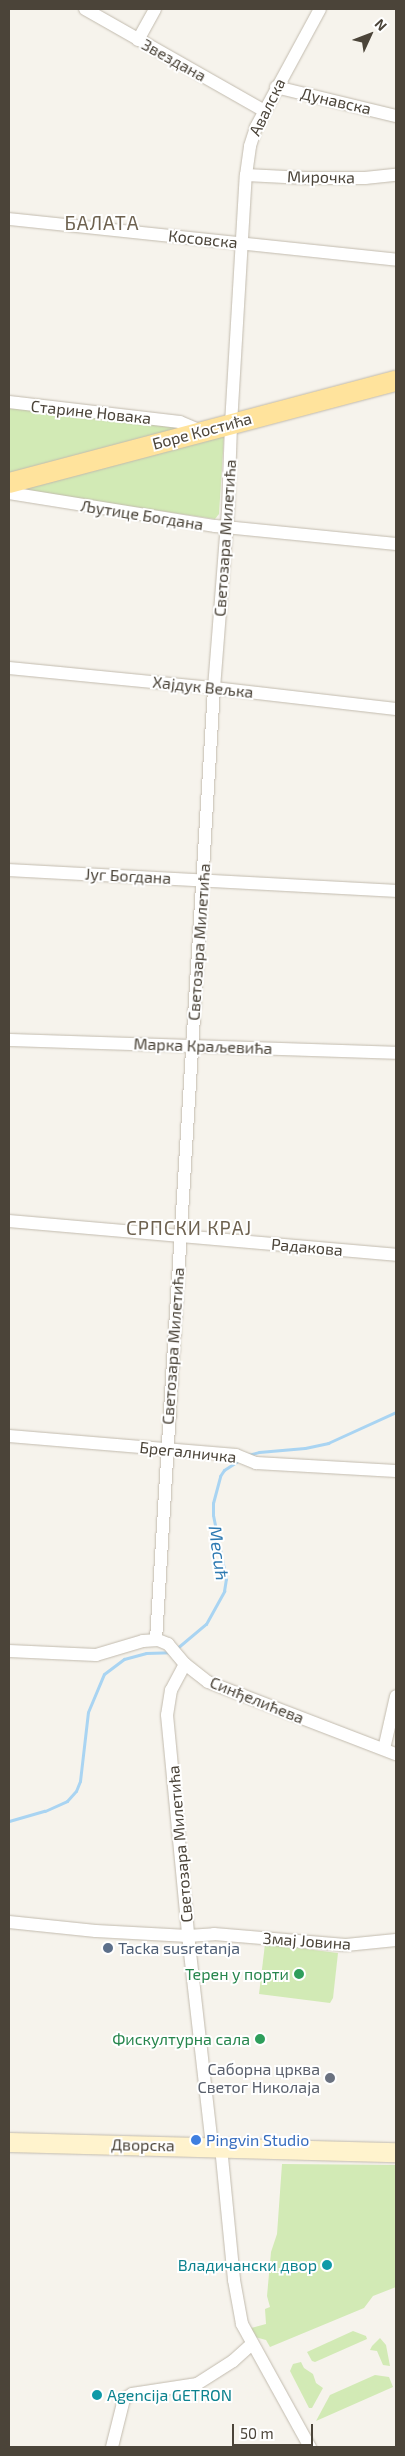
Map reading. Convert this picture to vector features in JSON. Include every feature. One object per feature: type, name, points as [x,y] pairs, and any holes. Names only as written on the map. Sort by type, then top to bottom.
[{"type":"main road","name":"Боре Костића","points":[[9,483],[396,381]]},
{"type":"main road","name":"Дворска","points":[[9,2142],[396,2152]]},
{"type":"street","name":"Звездана","points":[[85,9],[263,110]]},
{"type":"street","points":[[138,40],[155,9]]},
{"type":"street","name":"Авалска","points":[[242,244],[246,175],[252,136],[263,110],[320,9]]},
{"type":"street","name":"Дунавска","points":[[276,87],[396,116]]},
{"type":"street","name":"Мирочка","points":[[246,175],[305,178],[365,178],[396,174]]},
{"type":"street","name":"Косовска","points":[[9,219],[396,260]]},
{"type":"street","name":"Светозара Милетића","points":[[156,1640],[166,1449],[204,881],[214,688],[227,527],[242,244]]},
{"type":"street","name":"Старине Новака","points":[[9,402],[180,422],[201,431]]},
{"type":"street","name":"Љутице Богдана","points":[[9,493],[227,527],[396,544]]},
{"type":"street","name":"Хајдук Вељка","points":[[9,668],[214,688],[396,710]]},
{"type":"street","name":"Југ Богдана","points":[[9,870],[396,891]]},
{"type":"street","name":"Марка Краљевића","points":[[9,1040],[396,1053]]},
{"type":"street","name":"Радакова","points":[[9,1222],[396,1254]]},
{"type":"street","name":"Брегалничка","points":[[9,1436],[236,1455],[256,1463],[396,1472]]},
{"type":"street","name":"Синђелићева","points":[[9,1650],[96,1655],[143,1641],[156,1640],[168,1644],[182,1661],[201,1678],[396,1754]]},
{"type":"street","name":"Светозара Милетића","points":[[182,1661],[171,1690],[167,1715],[188,1936],[237,2301],[242,2324],[310,2447]]},
{"type":"street","points":[[384,1749],[396,1696]]},
{"type":"street","name":"Змај Јовина","points":[[9,1922],[96,1931],[188,1936],[214,1934],[346,1945],[396,1940]]},
{"type":"street","points":[[112,2447],[124,2399],[132,2394],[197,2384],[215,2374],[252,2344]]},
{"type":"green space","points":[[9,408],[182,428],[9,476]]},
{"type":"green space","points":[[224,436],[219,514],[215,519],[19,490]]},
{"type":"green space","name":"Терен у порти","points":[[265,1944],[338,1953],[333,1998],[330,2003],[259,1994]]},
{"type":"green space","points":[[282,2164],[396,2165],[396,2287],[373,2296],[364,2308],[270,2347],[266,2340],[255,2337],[251,2328],[266,2324],[265,2309],[270,2307],[267,2296],[271,2252],[277,2234]]},
{"type":"green space","points":[[353,2331],[366,2336],[367,2339],[315,2362],[312,2361],[307,2352]]},
{"type":"green space","points":[[380,2338],[386,2345],[390,2366],[383,2365],[377,2351],[370,2350]]},
{"type":"green space","points":[[301,2362],[304,2368],[313,2374],[316,2383],[323,2388],[312,2408],[309,2408],[290,2371],[293,2364]]},
{"type":"green space","points":[[375,2375],[389,2377],[393,2387],[316,2421],[330,2395]]},
{"type":"waterway","name":"Месић","points":[[248,1455],[259,1452],[305,1448],[328,1443],[396,1412]]},
{"type":"waterway","name":"Месић","points":[[176,1649],[206,1624],[224,1591],[226,1579],[213,1515],[213,1503],[220,1476],[224,1470],[238,1461]]},
{"type":"waterway","name":"Месић","points":[[9,1821],[45,1811],[67,1801],[76,1791],[80,1781],[88,1712],[104,1674],[124,1659],[146,1653],[171,1652]]},
{"type":"place","name":"Tacka susretanja","points":[[108,1948]]},
{"type":"place","name":"Терен у порти","points":[[299,1974]]},
{"type":"place","name":"Фискултурна сала","points":[[260,2039]]},
{"type":"place","name":"Саборна црква Светог Николаја","points":[[330,2078]]},
{"type":"place","name":"Pingvin Studio","points":[[196,2140]]},
{"type":"place","name":"Владичански двор","points":[[327,2265]]},
{"type":"place","name":"Agencija GETRON","points":[[97,2395]]},
{"type":"district","name":"БАЛАТА","points":[[102,223]]},
{"type":"district","name":"СРПСКИ КРАЈ","points":[[189,1228]]}]
